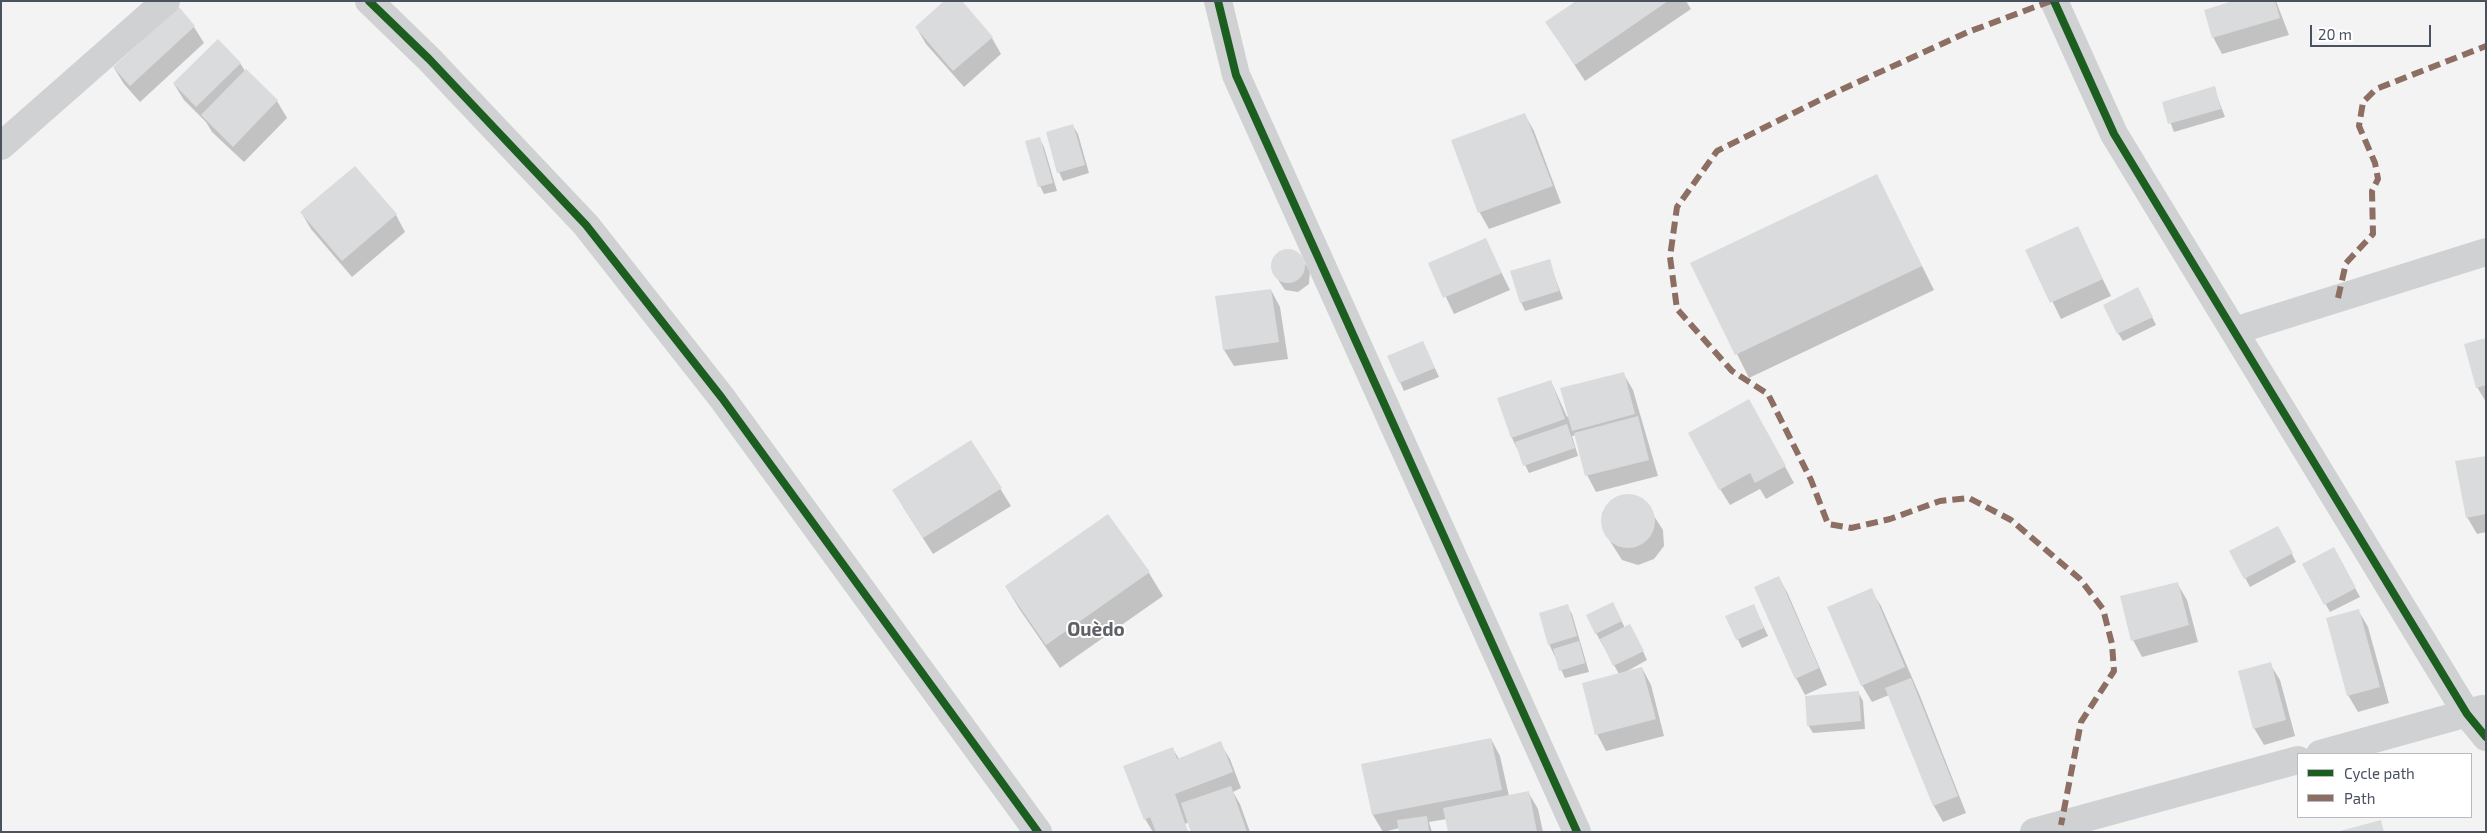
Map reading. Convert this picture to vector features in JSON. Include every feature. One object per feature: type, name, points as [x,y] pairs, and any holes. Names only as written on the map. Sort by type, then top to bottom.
[{"type":"street","points":[[1,146],[166,1]]},
{"type":"street","points":[[369,1],[429,59],[586,225],[722,398],[1038,832]]},
{"type":"street","points":[[1218,1],[1236,75],[1577,832]]},
{"type":"street","points":[[2054,1],[2114,134],[2234,331],[2476,711],[2486,737]]},
{"type":"street","points":[[2234,331],[2486,252]]},
{"type":"street","points":[[2324,753],[2476,711]]},
{"type":"street","points":[[2034,832],[2297,760]]},
{"type":"building","points":[[944,1],[962,1],[993,37],[953,71],[915,27]]},
{"type":"building","points":[[1576,1],[1668,1],[1575,65],[1545,22]]},
{"type":"building","points":[[2233,1],[2275,1],[2280,18],[2212,38],[2204,10]]},
{"type":"building","points":[[179,7],[195,26],[130,86],[113,67]]},
{"type":"building","points":[[218,39],[241,63],[196,107],[173,83]]},
{"type":"building","points":[[246,69],[278,100],[233,147],[201,115]]},
{"type":"building","points":[[2215,86],[2221,109],[2168,124],[2162,102]]},
{"type":"building","points":[[1525,113],[1553,186],[1478,213],[1451,140]]},
{"type":"building","points":[[1073,124],[1085,165],[1057,173],[1046,132]]},
{"type":"building","points":[[1040,137],[1053,183],[1038,187],[1025,141]]},
{"type":"building","points":[[355,166],[397,214],[342,261],[300,212]]},
{"type":"building","points":[[1877,174],[1922,266],[1735,355],[1690,263]]},
{"type":"building","points":[[2078,226],[2103,279],[2050,303],[2025,250]]},
{"type":"building","points":[[1486,238],[1502,273],[1443,298],[1428,263]]},
{"type":"building","points":[[1288,249],[1295,250],[1300,254],[1304,259],[1304,273],[1300,278],[1295,282],[1288,283],[1281,282],[1276,278],[1272,273],[1271,266],[1272,259],[1276,254],[1281,250]]},
{"type":"building","points":[[1550,259],[1559,291],[1520,303],[1510,271]]},
{"type":"building","points":[[2138,287],[2153,317],[2117,334],[2103,305]]},
{"type":"building","points":[[1271,289],[1279,342],[1223,350],[1215,296]]},
{"type":"building","points":[[2486,338],[2486,385],[2476,388],[2464,344]]},
{"type":"building","points":[[1423,341],[1435,368],[1399,383],[1387,356]]},
{"type":"building","points":[[1624,372],[1635,414],[1572,431],[1560,388]]},
{"type":"building","points":[[1551,380],[1565,419],[1511,438],[1497,398]]},
{"type":"building","points":[[1749,399],[1786,466],[1755,483],[1750,473],[1719,490],[1688,433]]},
{"type":"building","points":[[1638,416],[1649,460],[1585,476],[1574,433]]},
{"type":"building","points":[[1567,424],[1575,448],[1523,466],[1515,442]]},
{"type":"building","points":[[971,440],[1002,488],[923,538],[892,490]]},
{"type":"building","points":[[2486,456],[2486,514],[2466,518],[2455,461]]},
{"type":"building","points":[[1623,494],[1633,494],[1647,502],[1653,511],[1655,521],[1653,531],[1647,540],[1633,548],[1623,548],[1613,543],[1606,536],[1601,526],[1601,516],[1606,506],[1613,499]]},
{"type":"building","points":[[1108,514],[1150,572],[1046,645],[1005,586]]},
{"type":"building","points":[[2278,526],[2293,553],[2244,579],[2229,551]]},
{"type":"building","points":[[2334,547],[2356,588],[2324,605],[2302,564]]},
{"type":"building","points":[[1779,576],[1819,668],[1795,679],[1754,587]]},
{"type":"building","points":[[2178,582],[2189,625],[2131,641],[2120,596]]},
{"type":"building","points":[[1872,588],[1905,667],[1861,686],[1827,607]]},
{"type":"building","points":[[1613,602],[1622,621],[1595,634],[1586,615]]},
{"type":"building","points":[[1568,604],[1577,636],[1548,645],[1539,613]]},
{"type":"building","points":[[1754,604],[1764,628],[1736,640],[1725,616]]},
{"type":"building","points":[[2359,609],[2380,687],[2347,696],[2326,618]]},
{"type":"building","points":[[1630,624],[1644,651],[1613,666],[1600,639]]},
{"type":"building","points":[[1579,641],[1585,663],[1559,671],[1553,649]]},
{"type":"building","points":[[2271,662],[2286,720],[2253,729],[2238,671]]},
{"type":"building","points":[[1642,667],[1656,719],[1595,735],[1582,683]]},
{"type":"building","points":[[1911,678],[1958,796],[1933,806],[1885,688]]},
{"type":"building","points":[[1859,691],[1861,721],[1807,726],[1805,696]]},
{"type":"building","points":[[1491,738],[1502,790],[1372,815],[1361,764]]},
{"type":"building","points":[[1221,741],[1233,772],[1175,794],[1188,832],[1156,832],[1150,817],[1144,820],[1123,766],[1173,747],[1177,759]]},
{"type":"building","points":[[1231,786],[1247,832],[1191,832],[1181,803]]},
{"type":"building","points":[[1529,791],[1537,832],[1448,832],[1443,808]]},
{"type":"building","points":[[1427,816],[1429,832],[1399,832],[1397,820]]},
{"type":"building","points":[[2381,820],[2384,832],[2340,832],[2340,831]]},
{"type":"marked path","points":[[2051,1],[1968,32],[1834,93],[1717,151],[1677,207],[1670,257],[1677,309],[1732,371],[1768,394],[1811,480],[1828,524],[1851,528],[1890,519],[1940,501],[1969,498],[2011,520],[2080,579],[2103,609],[2112,644],[2114,671],[2081,722],[2061,825]]},
{"type":"marked path","points":[[2338,298],[2346,263],[2373,234],[2372,191],[2378,179],[2375,163],[2359,126],[2363,102],[2376,89],[2486,46]]},
{"type":"cycle path","points":[[369,1],[429,59],[586,225],[722,398],[1038,832]]},
{"type":"cycle path","points":[[1218,1],[1236,75],[1577,832]]},
{"type":"cycle path","points":[[2054,1],[2114,134],[2467,714],[2486,737]]},
{"type":"district","name":"Ouèdo","points":[[1096,630]]}]
